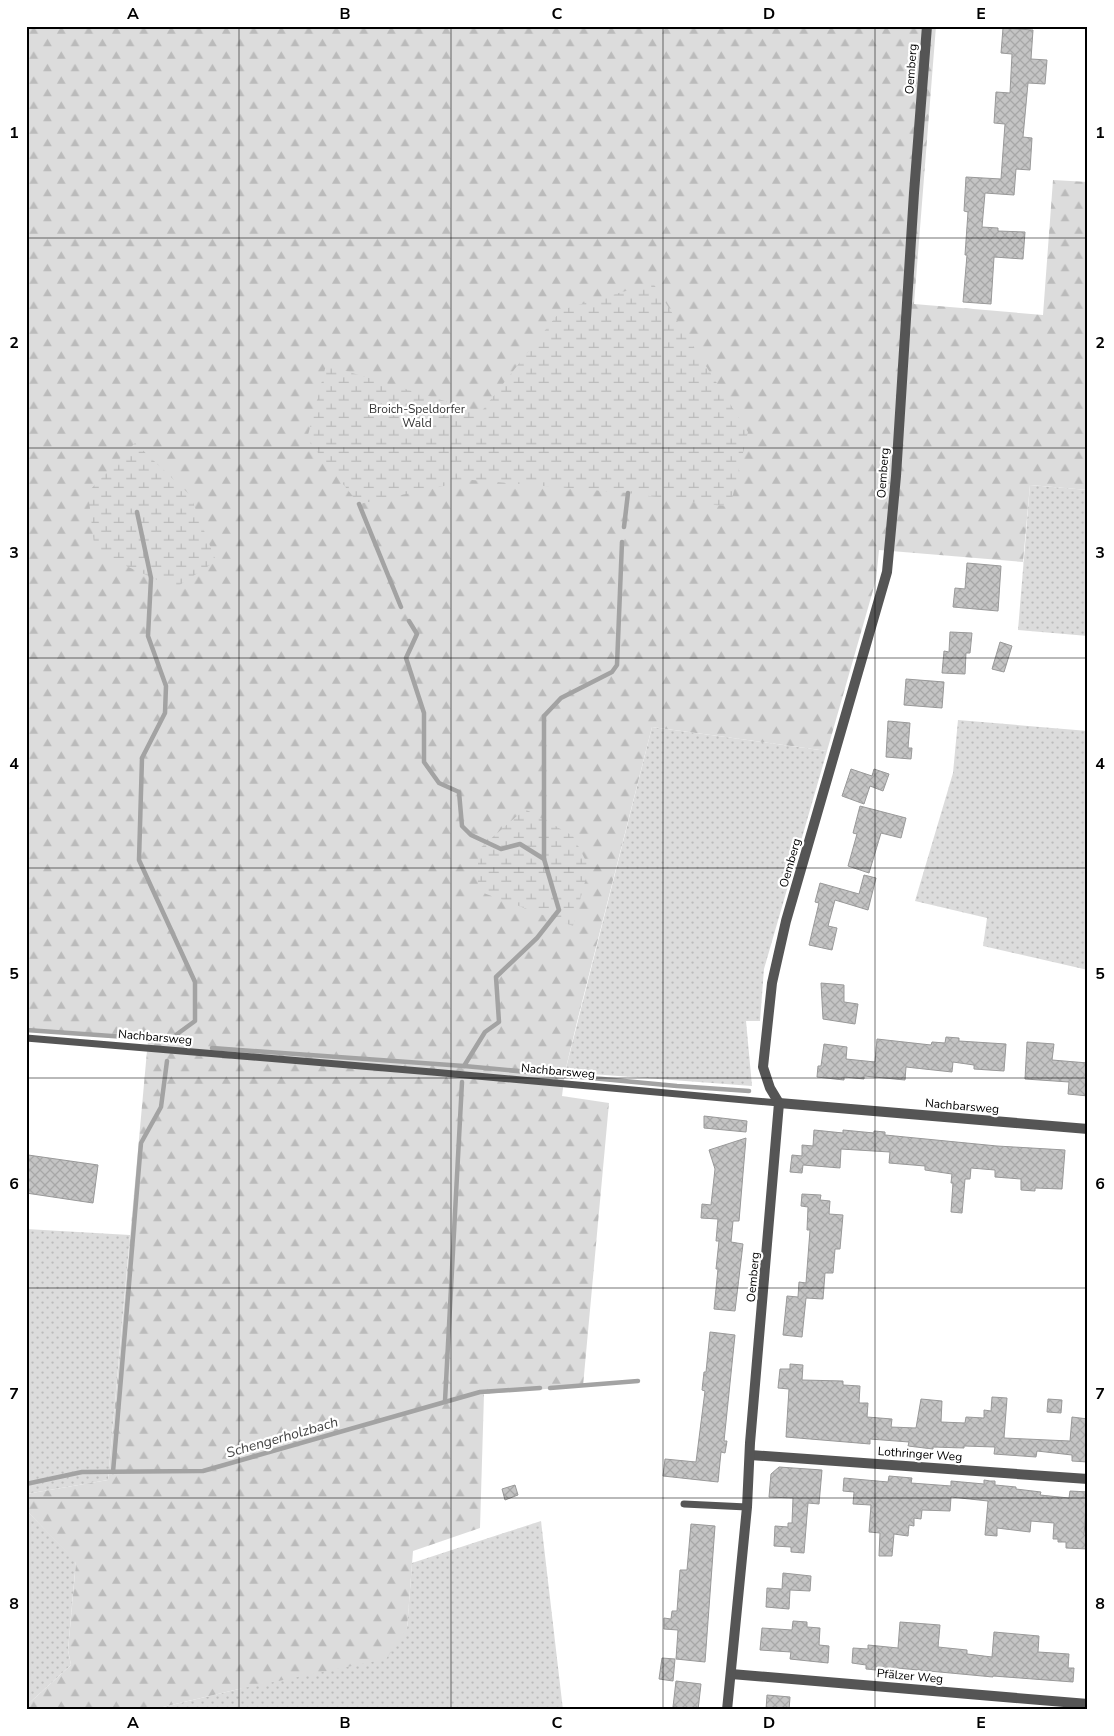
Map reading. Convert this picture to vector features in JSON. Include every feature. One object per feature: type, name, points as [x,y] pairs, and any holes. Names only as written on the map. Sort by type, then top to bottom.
[{"type":"street","name":"Oemberg","points":[[727,1710],[747,1507],[779,1103],[770,1088],[763,1067],[772,983],[786,921],[887,572],[896,476],[927,26]]},
{"type":"street","name":"Nachbarsweg","points":[[779,1103],[1088,1129]]},
{"type":"street","name":"Lothringer Weg","points":[[750,1455],[1088,1478]]},
{"type":"street","name":"Pfälzer Weg","points":[[730,1674],[1088,1704]]},
{"type":"lane","name":"Nachbarsweg","points":[[26,1038],[779,1103]]},
{"type":"lane","points":[[684,1504],[747,1507]]},
{"type":"green space","name":"Broich-Speldorfer Wald","points":[[26,26],[936,26],[914,304],[1043,315],[1053,180],[1088,182],[1088,490],[1030,485],[1023,562],[879,550],[876,580],[827,751],[652,727],[577,1022],[565,1072],[562,1096],[609,1103],[583,1386],[484,1394],[480,1528],[413,1551],[407,1629],[386,1659],[239,1689],[150,1710],[26,1710],[26,1706],[71,1665],[68,1650],[76,1562],[26,1510],[26,1494],[108,1480],[148,1040],[26,1030]]},
{"type":"green space","points":[[653,283],[748,432],[730,507],[628,493],[472,480],[359,504],[307,439],[326,365],[481,412],[561,310]]},
{"type":"green space","points":[[135,443],[190,495],[216,561],[175,588],[95,552],[88,492]]},
{"type":"green space","points":[[1030,485],[1088,490],[1088,636],[1018,630]]},
{"type":"green space","points":[[958,720],[1088,731],[1088,970],[983,946],[987,918],[915,901],[953,773]]},
{"type":"green space","points":[[652,727],[827,751],[764,969],[760,1021],[746,1021],[752,1086],[565,1072]]},
{"type":"green space","points":[[525,809],[573,836],[589,867],[573,926],[478,891],[478,850]]},
{"type":"green space","points":[[26,1229],[130,1235],[108,1480],[26,1494]]},
{"type":"green space","points":[[26,1510],[76,1561],[68,1650],[71,1665],[26,1706]]},
{"type":"green space","points":[[541,1521],[563,1710],[150,1710],[239,1689],[407,1629],[412,1563]]},
{"type":"building","points":[[1003,28],[1033,30],[1031,59],[1047,60],[1045,84],[1028,83],[1023,137],[1032,138],[1030,170],[1016,169],[1014,195],[985,193],[982,227],[998,228],[998,231],[1025,232],[1023,259],[994,257],[991,304],[963,302],[967,255],[965,255],[968,212],[964,211],[966,177],[1001,179],[1005,124],[994,123],[996,92],[1010,93],[1012,54],[1001,53]]},
{"type":"building","points":[[967,563],[1001,566],[998,611],[953,607],[955,588],[965,589]]},
{"type":"building","points":[[950,632],[972,633],[970,653],[966,653],[965,674],[942,673],[944,651],[949,652]]},
{"type":"building","points":[[1000,642],[1012,646],[1004,672],[992,669]]},
{"type":"building","points":[[906,679],[944,682],[942,708],[904,705]]},
{"type":"building","points":[[888,721],[910,723],[908,748],[912,748],[911,759],[886,757]]},
{"type":"building","points":[[851,769],[872,776],[874,769],[889,774],[883,791],[870,786],[864,804],[842,796]]},
{"type":"building","points":[[860,806],[906,818],[901,838],[881,833],[869,873],[848,866],[857,834],[853,833]]},
{"type":"building","points":[[864,875],[876,878],[868,910],[835,900],[828,926],[837,928],[832,950],[809,945],[819,903],[815,902],[820,883],[859,894]]},
{"type":"building","points":[[821,983],[844,985],[844,1002],[858,1004],[855,1024],[823,1019]]},
{"type":"building","points":[[946,1037],[959,1038],[959,1041],[1006,1044],[1004,1071],[974,1069],[974,1065],[953,1062],[952,1072],[906,1067],[905,1080],[864,1076],[864,1079],[844,1077],[844,1080],[817,1077],[818,1066],[821,1066],[824,1044],[847,1047],[846,1059],[875,1062],[877,1039],[931,1045],[932,1042],[945,1043]]},
{"type":"building","points":[[1027,1042],[1054,1044],[1052,1060],[1088,1063],[1088,1096],[1068,1094],[1069,1082],[1025,1079]]},
{"type":"building","points":[[704,1116],[747,1121],[746,1132],[704,1128]]},
{"type":"building","points":[[814,1130],[843,1133],[843,1130],[874,1133],[874,1131],[885,1132],[885,1135],[997,1146],[1065,1150],[1062,1189],[1035,1188],[1035,1191],[1021,1190],[1021,1179],[995,1177],[995,1170],[971,1168],[970,1179],[965,1179],[962,1213],[951,1212],[952,1174],[925,1170],[925,1166],[889,1163],[890,1152],[841,1149],[840,1168],[803,1165],[802,1173],[790,1172],[792,1155],[802,1156],[802,1145],[813,1146]]},
{"type":"building","points":[[746,1138],[739,1221],[733,1221],[731,1242],[743,1244],[735,1311],[714,1309],[718,1269],[716,1269],[719,1241],[716,1241],[718,1219],[701,1218],[702,1204],[711,1205],[715,1169],[709,1150]]},
{"type":"building","points":[[28,1155],[98,1165],[93,1203],[26,1193]]},
{"type":"building","points":[[802,1194],[821,1195],[820,1200],[830,1201],[829,1214],[843,1215],[840,1249],[835,1249],[833,1273],[825,1273],[823,1299],[806,1298],[802,1337],[783,1335],[787,1296],[798,1297],[799,1282],[806,1283],[810,1230],[807,1230],[808,1207],[801,1206]]},
{"type":"building","points":[[710,1332],[735,1335],[724,1441],[727,1441],[725,1453],[721,1452],[718,1482],[663,1476],[665,1459],[696,1462],[705,1391],[702,1390],[704,1372],[706,1372]]},
{"type":"building","points":[[790,1364],[803,1365],[802,1380],[843,1381],[843,1385],[860,1386],[859,1403],[868,1403],[867,1417],[892,1419],[891,1427],[916,1428],[921,1399],[942,1401],[941,1422],[965,1423],[966,1417],[984,1418],[984,1410],[991,1411],[992,1397],[1007,1398],[1004,1438],[1070,1441],[1072,1417],[1088,1419],[1088,1462],[1072,1461],[1072,1455],[1037,1451],[1036,1457],[994,1454],[995,1447],[933,1447],[933,1449],[908,1446],[909,1442],[870,1439],[870,1444],[786,1437],[789,1389],[778,1388],[780,1369],[790,1369]]},
{"type":"building","points":[[1048,1399],[1062,1400],[1061,1413],[1047,1412]]},
{"type":"building","points":[[779,1467],[822,1470],[819,1504],[808,1503],[804,1553],[791,1552],[791,1547],[774,1546],[775,1526],[788,1527],[788,1523],[792,1523],[793,1498],[769,1497],[771,1474]]},
{"type":"building","points":[[889,1476],[912,1478],[911,1483],[951,1486],[951,1481],[984,1484],[984,1480],[995,1481],[995,1485],[1041,1492],[1040,1495],[1069,1498],[1070,1491],[1088,1492],[1088,1510],[1086,1509],[1084,1535],[1088,1535],[1088,1549],[1066,1548],[1066,1542],[1058,1542],[1058,1539],[1053,1539],[1054,1523],[1031,1521],[1030,1532],[997,1528],[997,1536],[985,1535],[988,1501],[951,1497],[950,1511],[922,1510],[921,1519],[914,1518],[914,1526],[909,1525],[908,1536],[894,1534],[892,1556],[879,1556],[880,1533],[869,1532],[871,1505],[853,1504],[854,1492],[843,1491],[844,1478],[888,1482]]},
{"type":"building","points":[[515,1485],[518,1495],[505,1500],[502,1489]]},
{"type":"building","points":[[691,1524],[715,1526],[705,1662],[676,1659],[678,1630],[664,1629],[664,1618],[671,1619],[672,1611],[677,1611],[680,1570],[687,1570]]},
{"type":"building","points":[[783,1573],[811,1576],[810,1591],[790,1590],[789,1609],[766,1607],[767,1588],[782,1589]]},
{"type":"building","points":[[793,1621],[807,1622],[807,1627],[820,1628],[819,1645],[829,1646],[828,1663],[790,1659],[791,1652],[760,1650],[762,1628],[792,1630]]},
{"type":"building","points":[[900,1622],[940,1625],[938,1647],[967,1650],[967,1654],[992,1657],[994,1632],[1039,1636],[1038,1652],[1069,1654],[1068,1668],[1074,1668],[1073,1682],[897,1668],[896,1672],[866,1669],[866,1665],[852,1663],[853,1648],[868,1649],[868,1645],[898,1648]]},
{"type":"building","points":[[662,1658],[675,1659],[673,1681],[659,1679]]},
{"type":"building","points":[[676,1681],[701,1684],[698,1710],[673,1707]]},
{"type":"building","points":[[767,1695],[790,1697],[789,1710],[766,1710]]},
{"type":"waterway","points":[[624,527],[628,493]]},
{"type":"waterway","points":[[359,504],[401,607]]},
{"type":"waterway","points":[[26,1030],[169,1040],[195,1021],[195,982],[139,860],[142,758],[165,713],[166,686],[148,636],[151,578],[137,512]]},
{"type":"waterway","points":[[464,1066],[485,1032],[499,1022],[496,977],[537,938],[559,910],[544,859],[544,716],[561,698],[612,672],[617,665],[622,542]]},
{"type":"waterway","points":[[409,621],[417,634],[406,658],[424,713],[424,762],[439,783],[459,792],[462,826],[471,835],[501,849],[520,844],[544,859]]},
{"type":"waterway","points":[[212,1048],[464,1066],[749,1091]]},
{"type":"waterway","points":[[113,1472],[141,1143],[161,1107],[167,1061]]},
{"type":"waterway","points":[[445,1401],[462,1082]]},
{"type":"waterway","name":"Schengerholzbach","points":[[550,1388],[638,1381]]},
{"type":"waterway","name":"Schengerholzbach","points":[[26,1484],[82,1472],[203,1471],[480,1392],[540,1388]]}]
